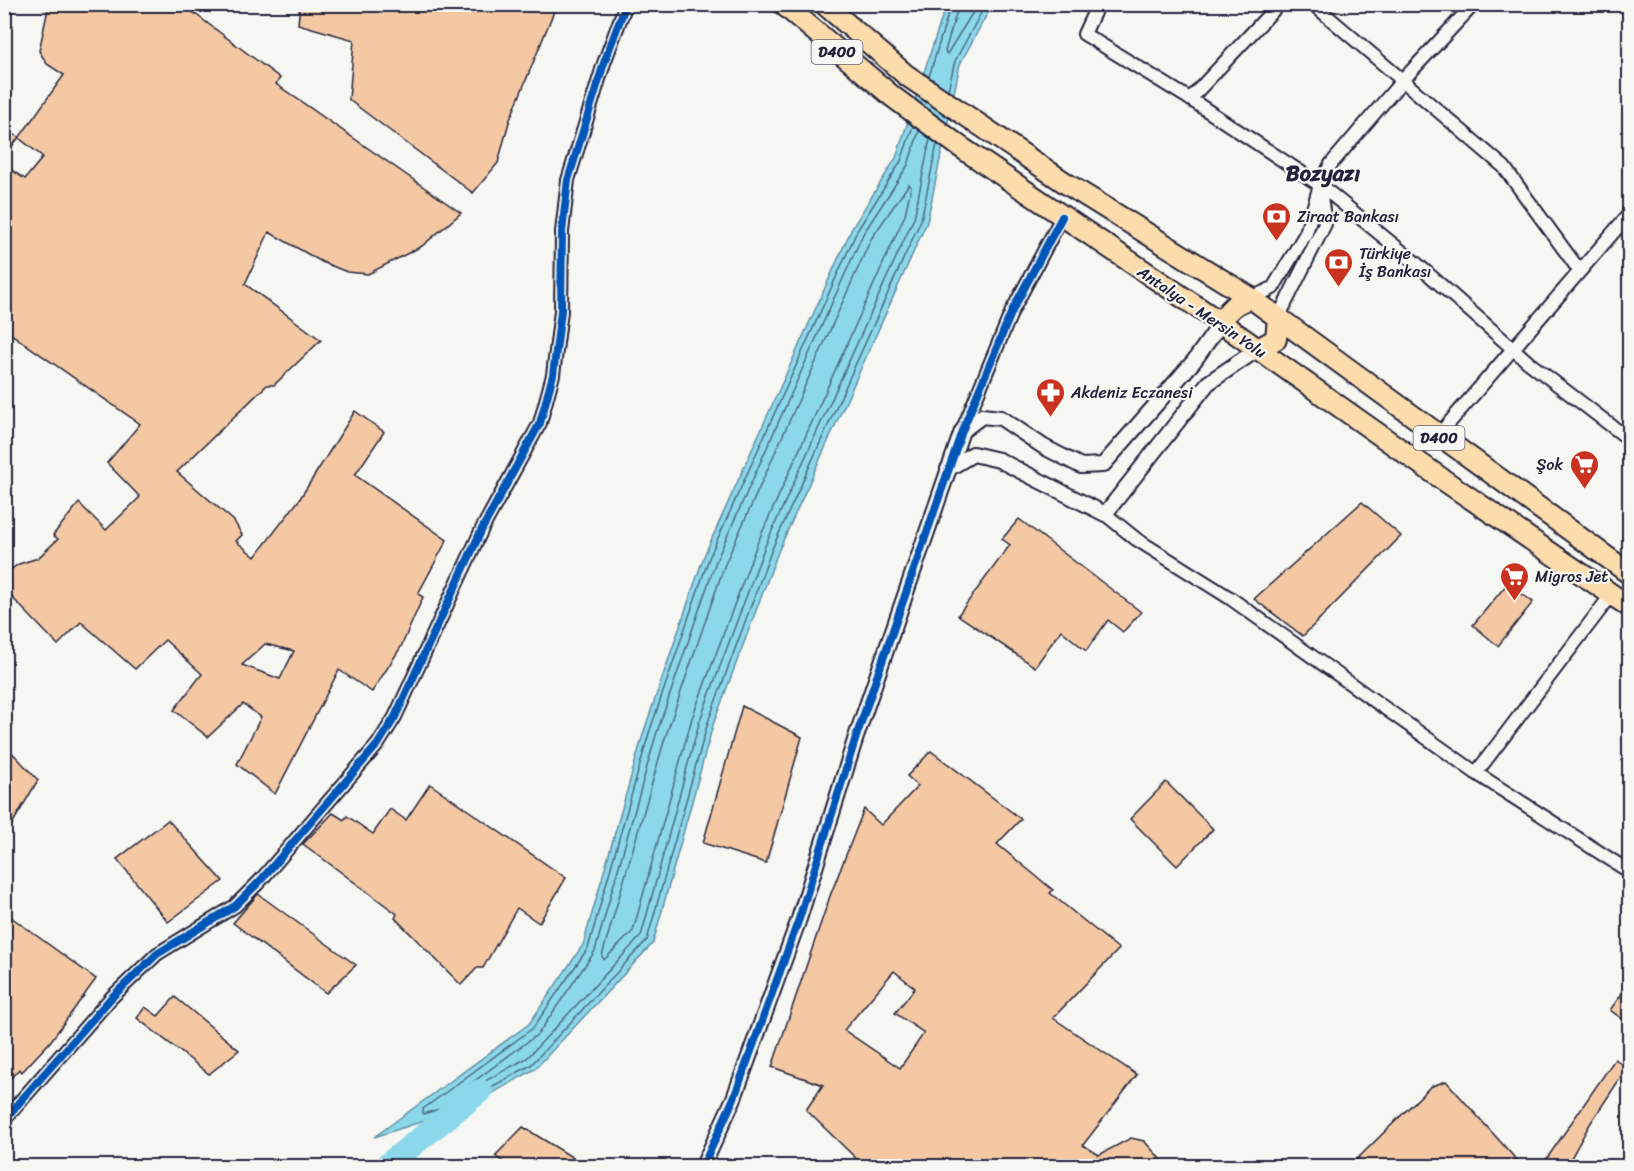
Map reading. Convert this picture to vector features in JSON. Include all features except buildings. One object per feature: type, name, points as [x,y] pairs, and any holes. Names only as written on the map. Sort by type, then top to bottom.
[{"type":"highway","name":"Antalya - Mersin Yolu","points":[[783,4],[893,97],[959,146],[1221,322],[1445,482],[1629,607]]},
{"type":"highway","name":"D400","points":[[824,4],[906,75],[975,123],[1251,298],[1629,574]]},
{"type":"highway","points":[[1221,322],[1227,311],[1237,302],[1251,298]]},
{"type":"highway","points":[[1258,350],[1276,339],[1278,318]]},
{"type":"street","points":[[4,1120],[119,990],[157,954],[235,906],[252,889],[378,744],[395,717],[482,529],[540,423],[553,375],[561,311],[562,232],[568,180],[604,63],[626,4]]},
{"type":"street","points":[[1098,4],[1084,34],[1190,99],[1320,185],[1513,347],[1629,440]]},
{"type":"street","points":[[1190,99],[1279,4]]},
{"type":"street","points":[[1313,4],[1504,166],[1579,270]]},
{"type":"street","points":[[1251,298],[1273,288],[1306,233],[1320,185],[1331,164],[1402,81],[1474,4]]},
{"type":"street","points":[[1278,318],[1288,293],[1321,237],[1325,224],[1320,185]]},
{"type":"street","points":[[1437,436],[1629,213]]},
{"type":"street","points":[[703,1167],[734,1098],[799,919],[856,737],[962,431],[1012,311],[1062,217]]},
{"type":"street","points":[[962,431],[982,416],[1000,418],[1044,447],[1081,466],[1104,465],[1194,361],[1221,322]]},
{"type":"street","points":[[1105,514],[1208,383],[1258,350]]},
{"type":"street","points":[[948,469],[973,454],[999,460],[1105,514],[1136,538],[1230,598],[1476,773],[1629,873]]},
{"type":"street","points":[[1476,773],[1612,594]]},
{"type":"water","points":[[946,5],[992,5],[960,64],[927,222],[778,552],[713,725],[653,943],[535,1069],[470,1106],[374,1137],[529,1024],[583,945],[644,731],[704,556],[852,228],[896,158]]},
{"type":"waterway","points":[[386,1166],[480,1091]]},
{"type":"cycle path","points":[[4,1120],[111,998],[157,954],[235,906],[260,881],[378,744],[395,717],[482,529],[540,423],[553,375],[561,311],[562,232],[568,180],[604,63],[626,4]]},
{"type":"cycle path","points":[[703,1166],[734,1098],[799,919],[856,737],[962,431],[1012,311],[1062,217]]},
{"type":"place","name":"Ziraat Bankası","points":[[1276,242]]},
{"type":"place","name":"Türkiye İş Bankası","points":[[1338,288]]},
{"type":"place","name":"Akdeniz Eczanesi","points":[[1050,418]]},
{"type":"place","name":"Şok","points":[[1584,490]]},
{"type":"place","name":"Migros Jet","points":[[1514,602]]},
{"type":"district","name":"Bozyazı","points":[[1323,173]]}]
